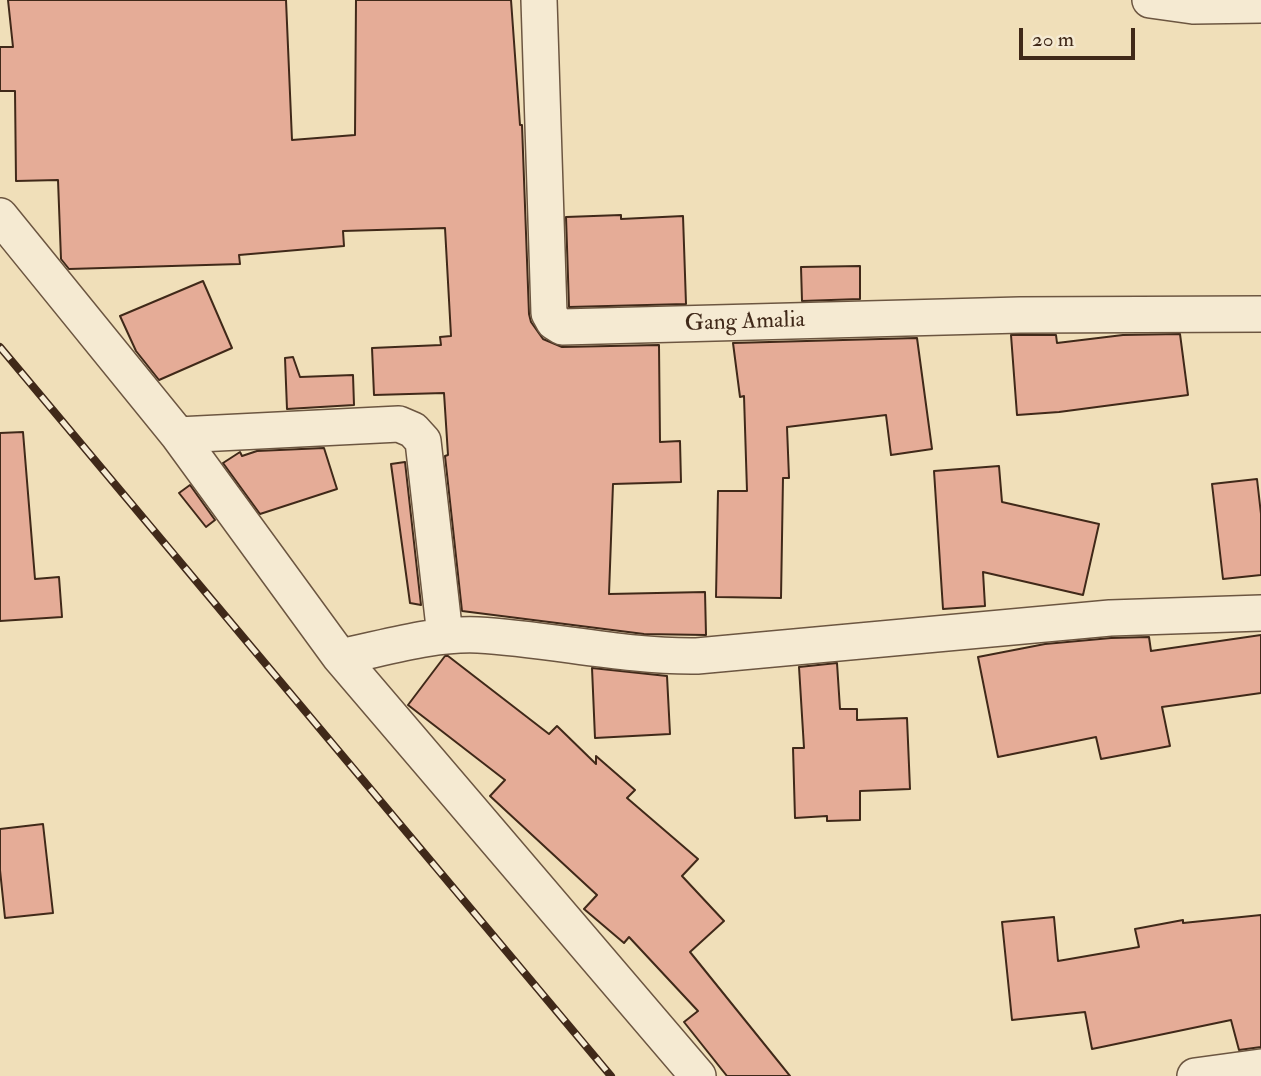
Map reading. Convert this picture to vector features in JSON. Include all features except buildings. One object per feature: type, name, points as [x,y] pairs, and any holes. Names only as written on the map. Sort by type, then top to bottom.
[{"type":"street","name":"Gang Amalia","points":[[539,0],[549,313],[554,322],[562,327],[1020,315],[1261,314]]},
{"type":"street","points":[[1150,0],[1193,6],[1261,5]]},
{"type":"street","points":[[0,216],[178,435],[341,657],[698,1076]]},
{"type":"street","points":[[178,435],[399,424],[413,430],[424,441],[445,636]]},
{"type":"street","points":[[341,657],[445,636],[477,635],[662,656],[697,656],[1110,618],[1261,613]]},
{"type":"street","points":[[1195,1076],[1261,1067]]},
{"type":"railway","points":[[0,347],[611,1076]]}]
